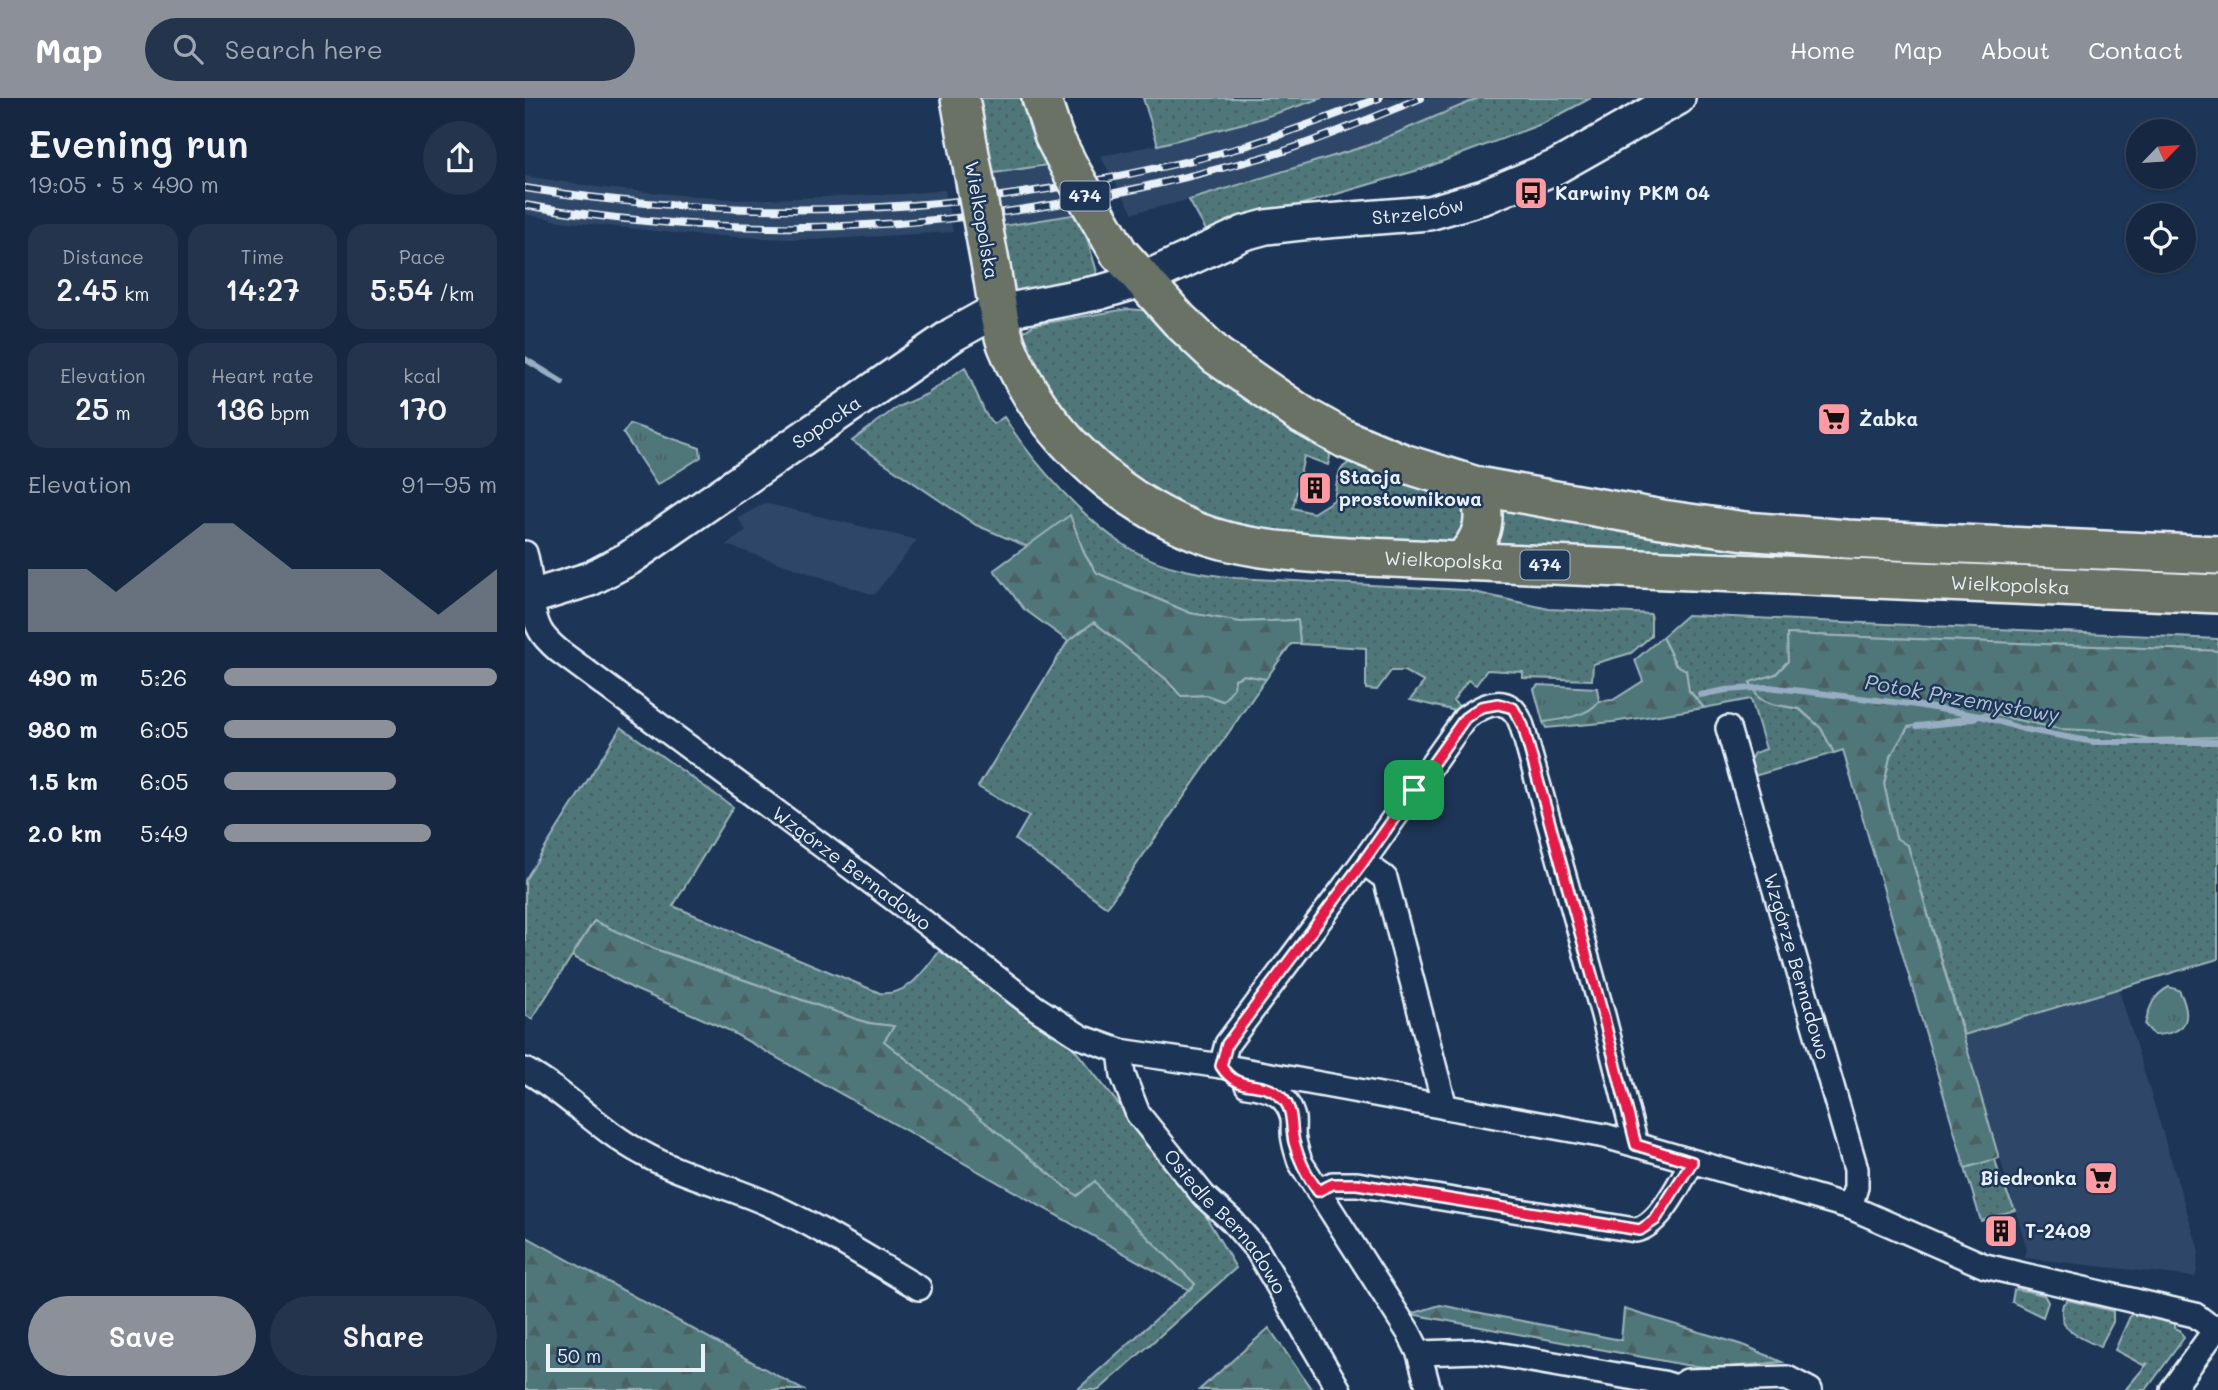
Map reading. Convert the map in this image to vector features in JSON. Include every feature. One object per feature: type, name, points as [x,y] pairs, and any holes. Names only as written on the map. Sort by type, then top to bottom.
[{"type":"main road","name":"Wielkopolska","points":[[960,98],[999,312],[1006,344],[1019,371],[1034,398],[1057,429],[1103,477],[1149,508],[1196,531],[1237,543],[1290,552],[2218,594]]},
{"type":"main road","name":"Wielkopolska","points":[[1041,98],[1054,137],[1072,172],[1131,267],[1179,320],[1217,356],[1302,415],[1345,439],[1403,463],[1477,485],[1662,519],[1745,531],[1847,539],[2218,555]]},
{"type":"main road","name":"Strzelców","points":[[1131,267],[1244,233],[1289,225],[1429,213],[1485,197],[1556,167],[1678,98]]},
{"type":"main road","name":"Sopocka","points":[[528,598],[590,579],[628,559],[971,323],[999,312],[1101,292],[1131,267]]},
{"type":"main road","points":[[1461,561],[1473,548],[1481,533],[1484,517],[1477,485]]},
{"type":"street","name":"Wzgórze Bernadowo","points":[[525,553],[531,572],[528,598],[540,632],[559,651],[1036,1008],[1081,1037],[1120,1051],[1221,1066],[1605,1136],[1850,1207],[1986,1266],[2195,1315],[2216,1328]]},
{"type":"street","points":[[1221,1066],[1227,1044],[1363,862],[1465,718],[1481,707],[1498,704],[1513,708],[1523,726],[1636,1145]]},
{"type":"street","name":"Wzgórze Bernadowo","points":[[1728,728],[1856,1169],[1856,1187],[1850,1207]]},
{"type":"street","points":[[1363,862],[1385,878],[1445,1107]]},
{"type":"street","name":"Osiedle Bernadowo","points":[[1120,1051],[1123,1076],[1138,1115],[1204,1196],[1232,1221],[1257,1250],[1339,1390]]},
{"type":"street","name":"Wzgórze Bernadowo","points":[[1221,1066],[1228,1077],[1238,1083],[1267,1088],[1289,1106],[1293,1121],[1293,1139],[1300,1161],[1395,1308],[1419,1353],[1429,1390]]},
{"type":"street","points":[[525,1070],[543,1079],[598,1125],[642,1154],[696,1178],[765,1202],[816,1228],[919,1288]]},
{"type":"street","points":[[1318,1191],[1333,1184],[1357,1184],[1640,1230],[1655,1220],[1692,1162]]},
{"type":"street","points":[[2172,1390],[2216,1328]]},
{"type":"street","points":[[1419,1353],[1479,1351],[1682,1388],[1687,1381],[1787,1378],[1810,1390]]},
{"type":"shaded area","points":[[1322,98],[1479,98],[1366,146],[1189,200],[1133,213],[1100,156],[1181,140],[1256,120]]},
{"type":"shaded area","points":[[1054,164],[1078,214],[997,227],[987,174]]},
{"type":"shaded area","points":[[525,176],[603,188],[738,200],[945,190],[953,232],[812,240],[693,235],[560,221],[525,214]]},
{"type":"shaded area","points":[[765,503],[917,540],[874,595],[726,545],[746,531],[738,518]]},
{"type":"shaded area","points":[[2119,990],[2199,1251],[2196,1277],[2024,1258],[2027,1250],[1964,1035]]},
{"type":"green space","points":[[972,98],[1028,98],[1054,164],[987,174]]},
{"type":"green space","points":[[1143,98],[1322,98],[1256,120],[1158,145]]},
{"type":"green space","points":[[1479,98],[1591,98],[1544,123],[1422,169],[1207,232],[1189,200],[1366,146]]},
{"type":"green space","points":[[1078,214],[1097,272],[1091,280],[1014,296],[997,227]]},
{"type":"green space","points":[[1127,309],[1153,311],[1329,451],[1328,465],[1304,456],[1293,508],[1313,513],[1334,500],[1337,478],[1342,468],[1361,458],[1462,498],[1470,523],[1455,542],[1446,545],[1240,535],[1139,489],[1067,423],[1021,338],[1023,332],[1034,325]]},
{"type":"green space","points":[[965,367],[985,413],[993,424],[1004,417],[1030,454],[1080,509],[1116,539],[1158,562],[1236,578],[1465,590],[1549,609],[1651,614],[1651,636],[1631,653],[1593,664],[1592,680],[1523,678],[1523,672],[1487,670],[1476,685],[1468,680],[1453,701],[1459,706],[1456,711],[1410,700],[1424,682],[1404,671],[1391,671],[1377,690],[1366,689],[1366,648],[1300,644],[1298,620],[1240,622],[1190,613],[1097,573],[1085,555],[1070,516],[1028,547],[976,525],[852,441],[897,407],[927,394]]},
{"type":"green space","points":[[630,424],[700,448],[701,457],[657,485],[623,433]]},
{"type":"green space","points":[[1491,505],[2218,571],[2218,581],[1484,548]]},
{"type":"green space","points":[[1070,515],[1085,555],[1097,573],[1190,613],[1240,622],[1298,620],[1300,644],[1291,644],[1266,679],[1244,675],[1235,679],[1234,687],[1223,701],[1206,695],[1181,696],[1166,679],[1094,622],[1068,641],[1024,609],[994,570]]},
{"type":"green space","points":[[1687,615],[2218,639],[2218,651],[1787,634],[1788,661],[1776,674],[1750,683],[1759,698],[1772,704],[1799,709],[1821,728],[1834,753],[1754,776],[1749,761],[1754,753],[1766,749],[1751,699],[1704,708],[1689,690],[1662,637]]},
{"type":"green space","points":[[1094,622],[1166,679],[1181,696],[1206,695],[1222,701],[1234,687],[1235,679],[1244,675],[1266,679],[1107,907],[1015,840],[1029,816],[978,787],[1068,641]]},
{"type":"green space","points":[[1787,634],[2218,651],[2218,737],[2151,739],[2106,731],[2061,729],[1985,713],[1908,727],[1890,757],[1884,784],[1896,838],[1908,846],[1999,1158],[1965,1168],[1843,750],[1834,753],[1821,728],[1800,709],[1772,704],[1759,698],[1750,682],[1776,674],[1788,661]]},
{"type":"green space","points":[[1662,637],[1675,664],[1686,670],[1689,691],[1704,708],[1613,722],[1546,728],[1543,722],[1581,713],[1599,701],[1613,700],[1643,681],[1635,660]]},
{"type":"green space","points":[[1538,685],[1597,688],[1599,701],[1581,714],[1543,722],[1534,689]]},
{"type":"green space","points":[[1985,713],[2061,729],[2106,731],[2151,739],[2218,737],[2218,959],[1964,1035],[1908,846],[1896,839],[1884,784],[1890,757],[1908,727]]},
{"type":"green space","points":[[621,727],[733,807],[673,906],[880,993],[891,993],[908,986],[942,948],[1067,1040],[1198,1203],[1236,1268],[1099,1390],[1077,1390],[1195,1284],[1095,1182],[1077,1196],[883,1041],[893,1026],[868,1023],[655,949],[594,921],[532,1019],[525,1015],[525,880]]},
{"type":"green space","points":[[594,921],[655,949],[868,1023],[894,1026],[884,1041],[1077,1196],[1095,1181],[1104,1194],[1195,1284],[1189,1290],[726,1029],[632,988],[572,956]]},
{"type":"green space","points":[[2169,987],[2179,990],[2186,1009],[2185,1023],[2174,1031],[2154,1035],[2145,1025],[2148,1013],[2155,998]]},
{"type":"green space","points":[[1995,1159],[2000,1178],[2015,1210],[1981,1221],[1965,1168]]},
{"type":"green space","points":[[527,1237],[803,1390],[525,1390]]},
{"type":"green space","points":[[2014,1290],[2044,1295],[2048,1302],[2043,1317],[2012,1302]]},
{"type":"green space","points":[[2068,1300],[2113,1311],[2113,1322],[2100,1347],[2066,1327],[2062,1313],[2063,1304]]},
{"type":"green space","points":[[1440,1305],[1621,1340],[1624,1309],[1746,1346],[1782,1362],[1718,1368],[1685,1365],[1411,1314]]},
{"type":"green space","points":[[2131,1314],[2175,1322],[2175,1328],[2180,1330],[2184,1338],[2146,1390],[2125,1390],[2148,1363],[2143,1365],[2115,1350]]},
{"type":"green space","points":[[1269,1328],[1312,1390],[1199,1390]]},
{"type":"waterway","name":"Potok Przemysłowy","points":[[525,359],[562,382]]},
{"type":"waterway","name":"Potok Przemysłowy","points":[[1700,695],[1768,687],[1910,704],[1980,716],[2023,729],[2094,742],[2218,742]]},
{"type":"waterway","points":[[1917,726],[1958,722],[1977,717]]},
{"type":"railway","points":[[525,188],[671,205],[745,209],[818,209],[964,200],[1037,191],[1159,168],[1239,148],[1379,98]]},
{"type":"railway","points":[[525,205],[607,217],[690,224],[857,226],[940,220],[1023,210],[1186,177],[1296,147],[1421,98]]},
{"type":"place","name":"Karwiny PKM 04","points":[[1531,193]]},
{"type":"place","name":"Żabka","points":[[1834,419]]},
{"type":"place","name":"Stacja prostownikowa","points":[[1315,488]]},
{"type":"place","name":"Biedronka","points":[[2101,1178]]},
{"type":"place","name":"T-2409","points":[[2001,1231]]},
{"type":"route","points":[[1498,704],[1513,708],[1523,726],[1636,1145],[1692,1162],[1655,1220],[1646,1227],[1635,1230],[1357,1184],[1333,1184],[1318,1191],[1300,1161],[1293,1139],[1293,1121],[1289,1106],[1267,1088],[1238,1083],[1228,1077],[1221,1066],[1227,1044],[1414,790],[1465,718],[1481,707],[1498,704]]}]
